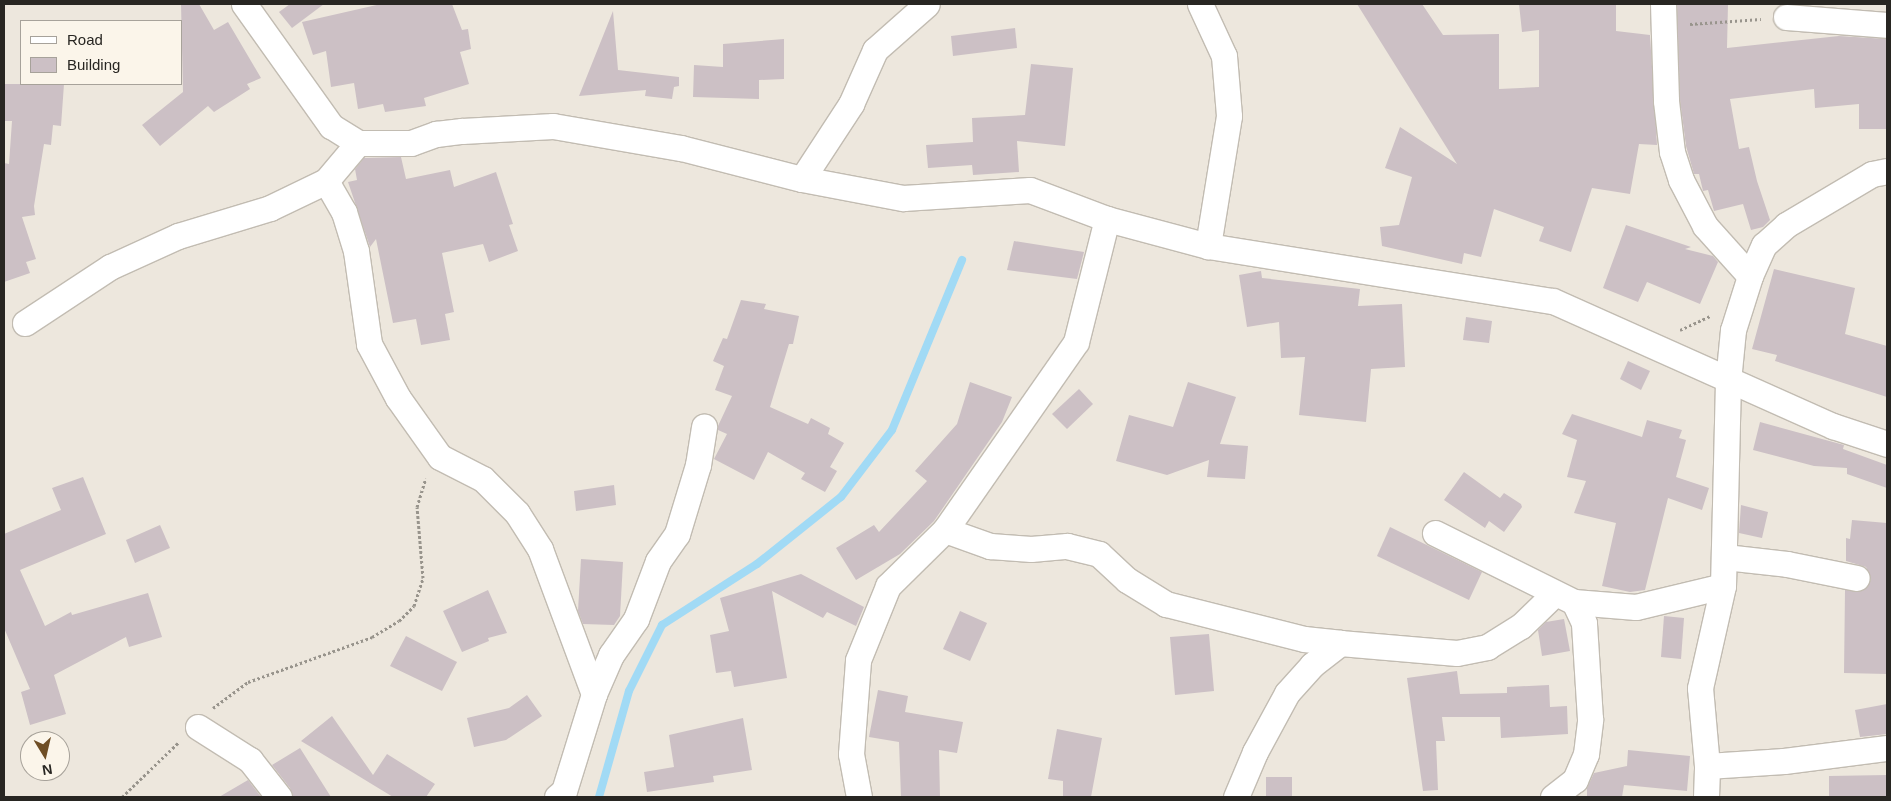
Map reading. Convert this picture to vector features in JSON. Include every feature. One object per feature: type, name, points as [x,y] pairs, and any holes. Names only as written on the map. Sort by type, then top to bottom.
[{"type":"street","points":[[244,4],[331,126],[358,143],[410,143],[436,134],[553,126],[681,148],[802,179],[902,198],[1030,190],[1107,219],[1208,246],[1553,301],[1728,381],[1833,426],[1887,444]]},
{"type":"street","points":[[802,179],[851,104],[875,50],[926,4]]},
{"type":"street","points":[[1200,4],[1224,56],[1229,116],[1208,246]]},
{"type":"street","points":[[1663,15],[1666,101],[1672,152],[1681,180],[1705,226],[1750,276]]},
{"type":"street","points":[[1786,17],[1887,25]]},
{"type":"street","points":[[26,323],[110,267],[178,236],[270,208],[326,181],[358,143]]},
{"type":"street","points":[[1706,797],[1707,766],[1700,688],[1723,586],[1728,381],[1733,330],[1750,276],[1764,245],[1786,225],[1872,174],[1887,171]]},
{"type":"street","points":[[326,181],[344,212],[356,251],[369,344],[398,398],[440,457],[483,479],[517,513],[540,549],[594,694]]},
{"type":"street","points":[[859,797],[851,754],[858,660],[888,586],[945,530],[1076,342],[1107,219]]},
{"type":"street","points":[[557,797],[564,790],[594,694],[611,654],[636,619],[658,560],[677,534],[698,465],[704,426]]},
{"type":"street","points":[[945,530],[990,546],[1032,549],[1067,546],[1099,554],[1127,580],[1166,604],[1295,637],[1340,643],[1457,653],[1487,646],[1564,598]]},
{"type":"street","points":[[1435,533],[1564,598],[1636,607],[1723,586]]},
{"type":"street","points":[[1725,557],[1787,564],[1857,578]]},
{"type":"street","points":[[1553,797],[1575,780],[1586,754],[1590,719],[1584,623],[1564,598]]},
{"type":"street","points":[[1236,797],[1255,752],[1288,692],[1312,665],[1340,643]]},
{"type":"street","points":[[198,727],[250,760],[279,797]]},
{"type":"street","points":[[1707,766],[1784,761],[1887,748]]},
{"type":"path","points":[[1663,15],[1786,17]]},
{"type":"path","points":[[1646,342],[1712,315]]},
{"type":"path","points":[[122,797],[198,727],[220,700],[248,682],[372,637],[399,621],[414,606],[423,578],[417,507],[425,480],[440,457]]},
{"type":"building","points":[[181,4],[199,4],[214,30],[228,22],[261,78],[247,84],[250,89],[214,112],[208,106],[160,146],[142,125],[183,92]]},
{"type":"building","points":[[290,4],[324,4],[292,28],[279,12]]},
{"type":"building","points":[[381,4],[452,4],[462,30],[468,29],[471,49],[460,52],[469,84],[424,98],[426,106],[385,112],[383,104],[358,109],[354,83],[331,87],[326,51],[313,55],[302,22]]},
{"type":"building","points":[[1357,4],[1422,4],[1443,35],[1499,34],[1499,89],[1539,87],[1539,30],[1522,32],[1519,4],[1616,4],[1616,31],[1650,35],[1657,145],[1639,144],[1630,194],[1592,188],[1571,252],[1539,241],[1544,227],[1494,209],[1481,257],[1464,253],[1462,264],[1382,246],[1380,227],[1399,225],[1412,177],[1385,168],[1400,127],[1457,164]]},
{"type":"building","points":[[1677,4],[1728,4],[1727,48],[1839,36],[1887,39],[1887,129],[1859,129],[1859,104],[1815,108],[1814,89],[1730,99],[1739,149],[1749,147],[1757,181],[1770,220],[1763,227],[1751,230],[1743,204],[1714,211],[1708,190],[1703,191],[1699,174],[1694,174],[1686,146],[1680,100]]},
{"type":"building","points":[[613,11],[618,70],[679,77],[679,86],[674,87],[672,99],[645,96],[646,90],[579,96]]},
{"type":"building","points":[[1015,28],[1017,48],[953,56],[951,36]]},
{"type":"building","points":[[784,39],[784,79],[759,80],[759,99],[693,97],[694,65],[723,67],[723,44]]},
{"type":"building","points":[[1031,64],[1073,68],[1065,146],[1017,141],[1019,172],[973,175],[972,165],[928,168],[926,145],[973,142],[972,118],[1025,115]]},
{"type":"building","points":[[4,84],[64,85],[61,126],[53,125],[51,145],[44,144],[34,206],[35,215],[22,217],[36,259],[26,262],[30,273],[4,282],[4,163],[9,164],[12,121],[4,121]]},
{"type":"building","points":[[401,157],[406,179],[450,170],[454,187],[496,172],[513,224],[509,225],[518,251],[489,262],[483,244],[442,253],[454,312],[445,314],[450,340],[421,345],[416,319],[393,323],[376,239],[370,247],[348,182],[357,180],[355,169],[364,158]]},
{"type":"building","points":[[1626,225],[1691,247],[1685,249],[1713,256],[1718,262],[1700,304],[1647,282],[1638,302],[1603,288]]},
{"type":"building","points":[[1014,241],[1084,252],[1077,279],[1007,270]]},
{"type":"building","points":[[1774,269],[1855,288],[1845,334],[1887,346],[1887,397],[1775,361],[1777,355],[1752,349]]},
{"type":"building","points":[[1261,271],[1262,278],[1360,289],[1358,306],[1402,304],[1405,367],[1371,369],[1366,422],[1299,415],[1305,357],[1281,358],[1279,322],[1247,327],[1239,275]]},
{"type":"building","points":[[741,300],[766,304],[764,309],[799,316],[793,344],[789,344],[770,407],[808,424],[811,418],[830,428],[828,434],[844,443],[830,467],[837,471],[825,492],[801,479],[805,473],[768,452],[754,480],[714,459],[727,434],[718,430],[718,426],[732,396],[715,390],[724,366],[713,361],[723,338],[727,339]]},
{"type":"building","points":[[1466,317],[1492,321],[1489,343],[1463,340]]},
{"type":"building","points":[[1628,361],[1650,371],[1641,390],[1620,379]]},
{"type":"building","points":[[970,382],[1012,397],[1002,422],[934,521],[900,554],[856,580],[836,548],[874,525],[879,532],[927,481],[915,471],[957,424]]},
{"type":"building","points":[[1188,382],[1236,397],[1220,444],[1248,446],[1245,479],[1207,477],[1209,460],[1167,475],[1116,461],[1129,415],[1173,427]]},
{"type":"building","points":[[1079,389],[1093,404],[1067,429],[1052,414]]},
{"type":"building","points":[[1572,414],[1642,437],[1647,420],[1682,430],[1679,438],[1686,440],[1676,477],[1709,488],[1702,510],[1668,498],[1645,590],[1630,592],[1602,586],[1616,523],[1574,513],[1586,481],[1567,477],[1577,440],[1562,434]]},
{"type":"building","points":[[1760,422],[1844,445],[1843,449],[1887,465],[1887,488],[1847,474],[1847,468],[1814,466],[1753,450]]},
{"type":"building","points":[[1464,472],[1500,498],[1504,493],[1521,504],[1522,507],[1504,532],[1489,521],[1485,528],[1444,500]]},
{"type":"building","points":[[83,477],[106,534],[20,570],[45,626],[71,612],[72,615],[148,593],[162,637],[129,647],[126,637],[54,675],[66,714],[30,725],[21,692],[30,689],[4,628],[4,534],[61,510],[52,488]]},
{"type":"building","points":[[614,485],[616,505],[576,511],[574,491]]},
{"type":"building","points":[[1741,505],[1768,512],[1762,538],[1739,533]]},
{"type":"building","points":[[1852,520],[1887,523],[1887,674],[1844,673],[1845,590],[1862,591],[1871,580],[1866,567],[1846,561],[1846,538],[1850,539]]},
{"type":"building","points":[[160,525],[170,548],[135,563],[126,540]]},
{"type":"building","points":[[1390,527],[1482,572],[1469,600],[1377,556]]},
{"type":"building","points":[[581,559],[623,562],[620,616],[614,625],[583,624],[578,611]]},
{"type":"building","points":[[801,574],[864,607],[856,626],[827,612],[823,618],[772,591],[787,678],[734,687],[731,671],[716,673],[710,635],[729,631],[720,598]]},
{"type":"building","points":[[488,590],[507,633],[488,638],[489,641],[462,652],[443,611]]},
{"type":"building","points":[[960,611],[987,623],[970,661],[943,649]]},
{"type":"building","points":[[1664,616],[1684,618],[1681,659],[1661,657]]},
{"type":"building","points":[[1564,619],[1570,651],[1542,656],[1538,630],[1546,622]]},
{"type":"building","points":[[1209,634],[1214,691],[1175,695],[1170,637]]},
{"type":"building","points":[[406,636],[457,662],[442,691],[390,666]]},
{"type":"building","points":[[1457,671],[1460,694],[1507,693],[1507,687],[1549,685],[1550,707],[1567,706],[1568,734],[1501,738],[1500,717],[1442,717],[1445,741],[1436,741],[1438,790],[1423,791],[1407,678]]},
{"type":"building","points":[[878,690],[908,696],[905,712],[963,722],[957,753],[939,750],[940,797],[901,797],[899,742],[869,737]]},
{"type":"building","points":[[527,695],[542,716],[506,740],[474,747],[467,718],[509,708]]},
{"type":"building","points":[[1887,704],[1887,734],[1860,737],[1855,710]]},
{"type":"building","points":[[332,716],[373,775],[387,754],[435,784],[426,797],[393,797],[301,741]]},
{"type":"building","points":[[743,718],[752,770],[713,776],[714,782],[647,792],[644,772],[674,767],[669,735]]},
{"type":"building","points":[[1057,729],[1102,738],[1091,797],[1063,797],[1063,781],[1048,779]]},
{"type":"building","points":[[300,748],[331,797],[293,797],[290,788],[272,765]]},
{"type":"building","points":[[1628,750],[1690,756],[1687,791],[1624,785],[1622,797],[1587,797],[1587,788],[1594,773],[1627,766]]},
{"type":"building","points":[[1887,775],[1887,796],[1829,797],[1829,776]]},
{"type":"building","points":[[1266,777],[1292,777],[1292,797],[1266,797]]},
{"type":"building","points":[[248,780],[261,797],[219,797]]},
{"type":"waterway","points":[[599,797],[629,691],[662,625],[757,564],[841,497],[892,430],[962,260]]}]
